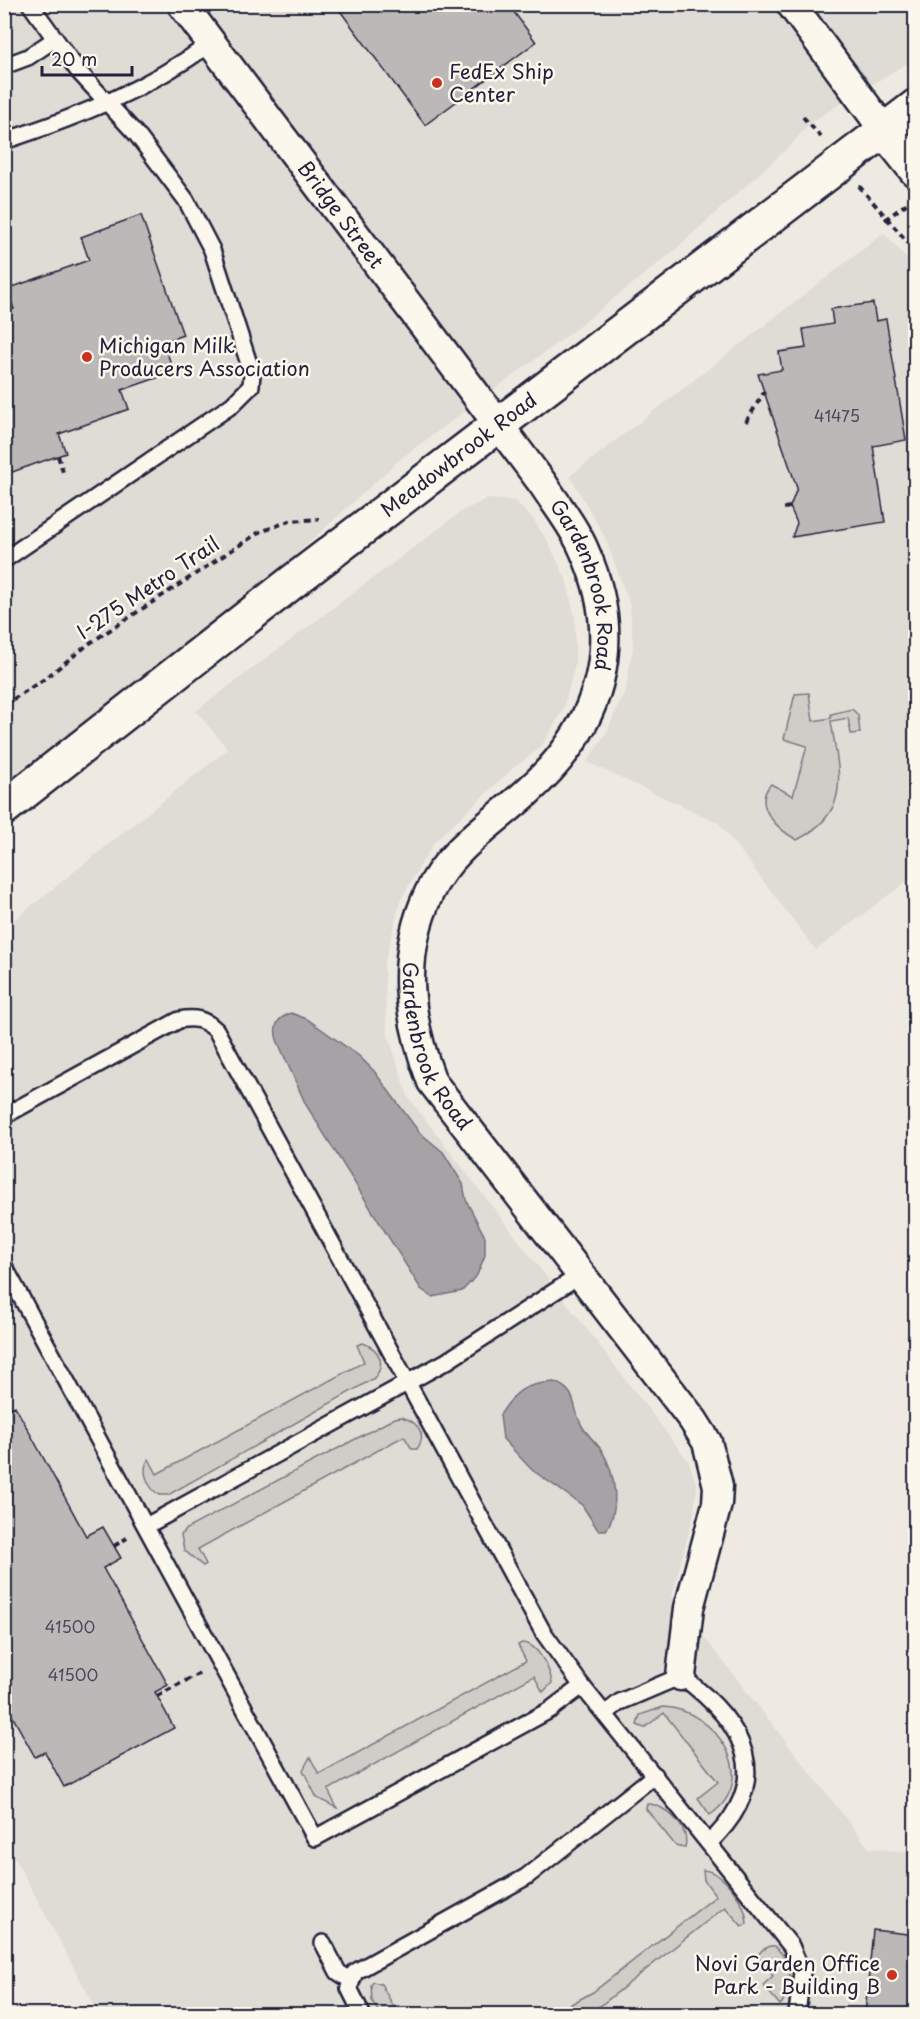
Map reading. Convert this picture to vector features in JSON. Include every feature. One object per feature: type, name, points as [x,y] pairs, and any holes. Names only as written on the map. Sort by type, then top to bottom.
[{"type":"street","name":"Bridge Street","points":[[182,4],[498,425]]},
{"type":"street","points":[[791,4],[915,170]]},
{"type":"street","name":"Meadowbrook Road","points":[[4,808],[498,425],[915,106]]},
{"type":"street","name":"Gardenbrook Road","points":[[498,425],[543,484],[584,549],[601,595],[605,641],[600,681],[587,718],[572,744],[543,778],[461,850],[429,893],[412,945],[411,1012],[420,1049],[432,1082],[693,1420],[707,1442],[715,1467],[717,1503],[689,1608],[681,1676]]},
{"type":"lane","points":[[4,560],[232,405],[251,386],[249,358],[204,231],[152,154],[79,72],[30,4]]},
{"type":"lane","points":[[4,66],[28,57],[55,39]]},
{"type":"lane","points":[[4,141],[108,104],[186,61],[211,43]]},
{"type":"lane","points":[[4,1116],[179,1020],[192,1018],[206,1021],[225,1042],[543,1632],[582,1686],[606,1713],[796,1954],[802,1972],[797,2014]]},
{"type":"lane","points":[[4,1266],[315,1838],[550,1710],[582,1686]]},
{"type":"lane","points":[[146,1526],[409,1383],[580,1275]]},
{"type":"lane","points":[[606,1713],[635,1695],[681,1676],[725,1718],[741,1740],[746,1756],[746,1788],[734,1817],[709,1843]]},
{"type":"lane","points":[[362,2014],[349,1988],[350,1980],[362,1968],[526,1877],[655,1776]]},
{"type":"lane","points":[[323,1943],[338,1972],[350,1980]]},
{"type":"path","points":[[803,117],[812,124]]},
{"type":"path","points":[[885,220],[915,197]]},
{"type":"path","points":[[870,201],[915,252]]},
{"type":"path","points":[[746,422],[764,392]]},
{"type":"path","points":[[58,456],[63,472]]},
{"type":"path","name":"I-275 Metro Trail","points":[[4,705],[43,680],[90,643],[258,533],[289,521],[319,519]]},
{"type":"path","points":[[114,1546],[128,1538]]},
{"type":"path","points":[[157,1696],[201,1673]]},
{"type":"shaded area","points":[[5,5],[915,5],[915,58],[811,122],[791,145],[669,255],[568,335],[400,459],[289,561],[5,783]]},
{"type":"shaded area","points":[[884,233],[915,268],[915,875],[816,950],[719,823],[587,762],[607,732],[626,688],[633,647],[630,605],[605,537],[570,476]]},
{"type":"shaded area","points":[[486,499],[514,501],[533,519],[548,542],[566,579],[575,618],[575,664],[563,710],[541,747],[512,769],[434,842],[401,899],[384,965],[387,1031],[408,1097],[689,1462],[697,1486],[694,1512],[672,1596],[869,1848],[915,1853],[915,2014],[99,2014],[5,1840],[5,927],[228,749],[196,711],[461,512]]},
{"type":"shaded area","points":[[809,693],[813,721],[831,718],[831,714],[852,709],[858,715],[860,733],[851,734],[848,718],[831,721],[839,774],[834,804],[827,817],[815,829],[797,840],[776,824],[766,809],[764,801],[771,784],[793,796],[807,746],[784,739],[795,694]]},
{"type":"shaded area","points":[[291,1013],[307,1019],[359,1056],[374,1071],[419,1132],[443,1152],[463,1184],[466,1200],[485,1237],[485,1255],[477,1275],[462,1291],[432,1297],[421,1289],[306,1105],[276,1035],[279,1020]]},
{"type":"shaded area","points":[[363,1343],[374,1349],[380,1358],[380,1368],[373,1379],[168,1495],[160,1495],[149,1484],[145,1468],[149,1459],[157,1474],[364,1362],[357,1345]]},
{"type":"shaded area","points":[[554,1382],[571,1395],[582,1426],[607,1460],[613,1480],[615,1501],[611,1521],[606,1530],[598,1530],[582,1505],[532,1470],[503,1439],[500,1415],[516,1394],[535,1384]]},
{"type":"shaded area","points":[[401,1417],[416,1425],[421,1433],[417,1449],[412,1449],[404,1436],[198,1549],[206,1564],[203,1566],[184,1550],[181,1535],[186,1529],[395,1418]]},
{"type":"shaded area","points":[[528,1644],[538,1652],[549,1671],[552,1683],[543,1692],[534,1676],[328,1790],[337,1808],[317,1798],[303,1770],[310,1757],[319,1774],[526,1661],[518,1645]]},
{"type":"shaded area","points":[[663,1707],[682,1711],[700,1720],[715,1732],[726,1748],[732,1765],[732,1783],[725,1800],[710,1815],[698,1798],[718,1782],[664,1713],[644,1728],[637,1725],[640,1715]]},
{"type":"shaded area","points":[[647,1804],[669,1812],[675,1818],[684,1833],[685,1847],[676,1846],[646,1809]]},
{"type":"shaded area","points":[[703,1870],[719,1876],[733,1890],[743,1907],[747,1924],[742,1926],[725,1907],[600,2006],[584,2014],[553,2014],[593,1992],[716,1896],[704,1880]]},
{"type":"shaded area","points":[[770,1946],[775,1946],[787,1960],[789,1966],[787,1991],[780,2005],[763,1985],[773,1976],[758,1955]]},
{"type":"shaded area","points":[[373,1982],[381,1984],[398,2014],[380,2014],[372,2001],[371,1985]]},
{"type":"building","name":"FedEx Ship Center","points":[[335,4],[508,4],[536,42],[425,125]]},
{"type":"building","name":"Michigan Milk Producers Association","points":[[141,215],[183,335],[163,342],[174,372],[122,390],[129,409],[59,434],[66,453],[4,475],[4,312],[14,309],[7,289],[89,260],[81,237]]},
{"type":"building","points":[[873,303],[876,321],[886,319],[906,440],[873,446],[885,522],[792,537],[797,523],[790,507],[797,488],[758,374],[782,370],[779,352],[806,348],[803,329],[833,324],[831,309]]},
{"type":"building","points":[[4,476],[11,496],[4,498]]},
{"type":"building","points":[[15,1406],[86,1536],[103,1527],[121,1558],[103,1568],[168,1685],[155,1692],[174,1728],[64,1787],[45,1752],[35,1757],[4,1701],[4,1412]]},
{"type":"building","name":"Novi Garden Office Park - Building B","points":[[873,1930],[916,1935],[916,2014],[865,2014]]},
{"type":"place","name":"FedEx Ship Center","points":[[437,83]]},
{"type":"place","name":"Michigan Milk Producers Association","points":[[87,357]]},
{"type":"place","name":"Novi Garden Office Park - Building B","points":[[892,1975]]}]
